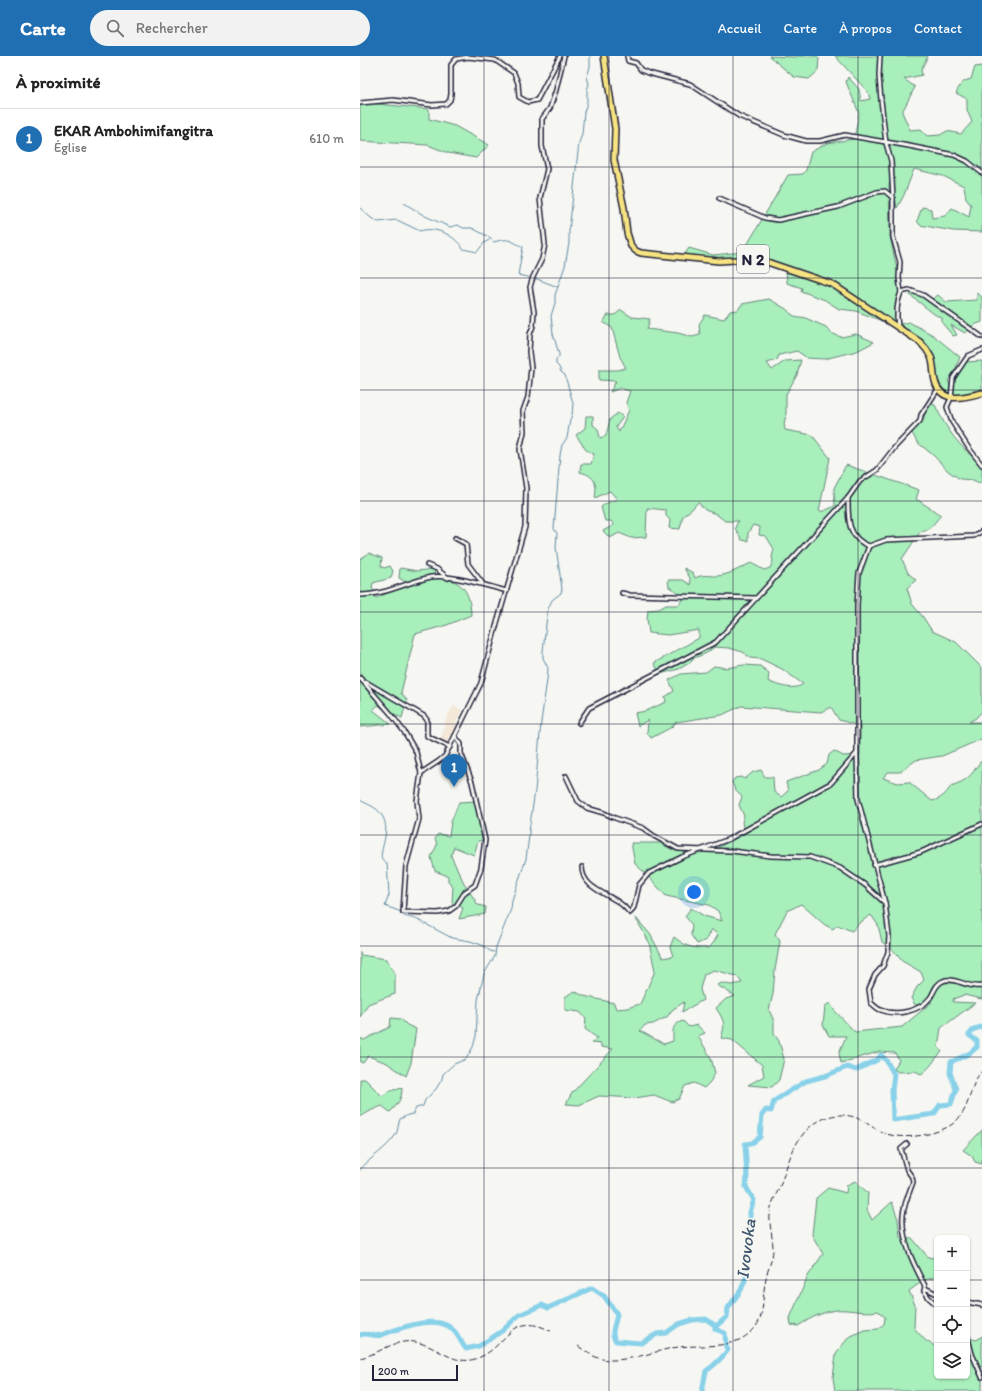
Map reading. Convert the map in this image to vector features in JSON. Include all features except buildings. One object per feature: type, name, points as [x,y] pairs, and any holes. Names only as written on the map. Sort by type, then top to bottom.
[{"type":"main road","name":"N 2","points":[[604,56],[615,129],[614,160],[624,208],[627,233],[631,246],[636,251],[641,253],[700,260],[720,261],[751,259],[770,263],[832,284],[920,342],[928,350],[932,359],[935,382],[938,389]]},
{"type":"main road","points":[[938,389],[951,398],[964,398],[982,393]]},
{"type":"street","points":[[360,103],[393,100],[432,105],[446,104],[450,100],[451,94],[452,65],[456,59],[468,57],[495,60],[514,73],[518,83],[519,96],[528,102],[537,100],[560,56]]},
{"type":"street","points":[[421,773],[440,761],[450,747],[481,682],[524,527],[526,488],[520,449],[524,432],[523,411],[528,397],[531,368],[529,352],[530,334],[533,326],[534,312],[530,287],[542,259],[545,244],[540,198],[548,169],[542,146],[542,119],[550,108],[564,56]]},
{"type":"street","points":[[627,56],[628,61],[636,63],[641,70],[690,84],[739,116],[784,135],[806,141],[820,141],[845,136],[909,146],[954,156],[968,161],[982,173]]},
{"type":"street","points":[[880,56],[879,76],[886,143],[891,162],[893,198],[892,237],[900,262],[899,278],[901,292],[897,301],[896,313],[898,327]]},
{"type":"street","points":[[719,198],[765,218],[778,220],[838,207],[877,192],[884,191],[893,198]]},
{"type":"street","points":[[901,292],[909,290],[923,295],[982,337]]},
{"type":"street","points":[[982,350],[968,356],[953,378],[951,398],[947,407],[952,422],[982,465]]},
{"type":"street","points":[[579,723],[589,708],[716,642],[848,498],[860,481],[877,470],[895,447],[920,420],[921,415],[938,389]]},
{"type":"street","points":[[848,498],[848,520],[854,536],[863,544],[869,546],[886,540],[974,536],[982,531]]},
{"type":"street","points":[[455,538],[466,544],[468,564],[484,585]]},
{"type":"street","points":[[869,546],[859,573],[858,581],[858,799],[885,903],[889,936],[888,952],[883,966],[875,975],[869,989],[871,1003],[880,1010],[896,1013],[916,1009],[927,1002],[931,998],[936,986],[943,981],[951,980],[977,988],[982,986]]},
{"type":"street","points":[[427,564],[438,569],[448,578]]},
{"type":"street","points":[[360,595],[376,594],[433,577],[448,578],[507,590]]},
{"type":"street","points":[[622,594],[756,598]]},
{"type":"street","points":[[361,679],[405,733],[416,752],[421,773],[417,802],[420,819],[406,866],[402,912],[438,913],[449,911],[456,906],[465,892],[475,885],[481,868],[485,840],[472,782],[461,753],[461,744],[455,736]]},
{"type":"street","points":[[361,679],[424,716],[427,720],[427,736],[450,747]]},
{"type":"street","points":[[582,867],[584,878],[589,884],[605,896],[621,904],[630,913],[634,907],[639,885],[649,873],[682,857],[729,839],[831,783],[857,753]]},
{"type":"street","points":[[566,776],[578,801],[587,808],[643,828],[654,836],[678,849],[732,851],[771,856],[810,857],[840,868],[865,885],[885,903]]},
{"type":"street","points":[[874,864],[921,852],[982,824]]},
{"type":"street","points":[[907,1144],[901,1149],[907,1170],[912,1177],[913,1182],[903,1214],[903,1226],[908,1250],[925,1286],[924,1291],[934,1302]]},
{"type":"street","points":[[924,1291],[927,1289],[934,1292]]},
{"type":"street","points":[[970,1303],[982,1305]]},
{"type":"street","points":[[969,1343],[972,1354],[982,1377]]},
{"type":"shaded area","points":[[454,706],[462,710],[449,745],[440,742],[447,716]]},
{"type":"green space","points":[[769,56],[817,56],[819,58],[818,71],[809,79],[794,77]]},
{"type":"green space","points":[[835,56],[928,56],[921,70],[922,75],[904,79],[915,87],[902,112],[910,130],[920,129],[927,136],[940,135],[947,131],[961,134],[972,122],[967,110],[967,99],[956,93],[965,81],[971,79],[975,67],[982,66],[982,232],[953,231],[920,225],[917,221],[922,207],[931,209],[932,218],[945,216],[952,208],[969,217],[971,205],[966,199],[964,186],[943,176],[914,169],[904,195],[897,208],[892,179],[889,184],[890,237],[901,292],[896,313],[898,327],[856,311],[839,309],[825,300],[801,291],[802,288],[787,283],[786,268],[770,263],[682,258],[689,248],[713,255],[743,252],[788,175],[803,174],[806,170],[811,152],[827,143],[854,139],[859,113],[846,82],[848,77],[859,89],[861,101],[870,99],[868,92]]},
{"type":"green space","points":[[368,103],[429,109],[429,119],[455,126],[489,145],[476,158],[448,153],[428,145],[360,141],[360,104]]},
{"type":"green space","points":[[913,291],[933,299],[938,295],[946,302],[977,300],[977,293],[982,297],[982,322],[974,325],[965,333],[951,325],[957,335],[953,336],[942,323],[942,318],[934,314],[910,295]]},
{"type":"green space","points":[[769,299],[788,310],[791,314],[798,318],[803,317],[826,327],[831,333],[841,337],[856,334],[874,342],[857,351],[824,359],[807,358],[797,351],[779,355],[777,360],[767,363],[772,370],[785,361],[801,360],[797,375],[786,394],[786,415],[784,424],[785,430],[812,435],[830,458],[819,511],[824,511],[835,506],[834,488],[846,465],[919,490],[916,499],[941,515],[930,528],[920,532],[902,559],[908,573],[916,580],[907,588],[912,604],[932,631],[956,642],[982,668],[982,711],[976,718],[969,722],[982,722],[982,740],[942,756],[916,760],[900,772],[888,772],[883,778],[898,783],[909,782],[932,801],[943,796],[951,786],[968,777],[980,762],[982,762],[982,999],[964,995],[953,999],[953,1002],[975,1003],[941,1028],[938,1047],[942,1052],[921,1074],[915,1071],[898,1072],[894,1069],[899,1060],[895,1053],[878,1052],[841,1063],[839,1053],[846,1036],[829,1036],[823,1025],[825,1006],[830,1003],[834,1010],[855,1032],[902,1027],[932,1002],[915,1005],[911,998],[917,987],[924,980],[921,972],[902,961],[893,950],[882,942],[878,925],[871,915],[859,923],[852,931],[837,925],[833,929],[825,925],[801,904],[787,911],[775,934],[780,941],[773,994],[769,1010],[774,1021],[774,1034],[779,1041],[784,1059],[779,1080],[772,1087],[748,1085],[764,1076],[762,1065],[732,1040],[721,1038],[724,1025],[716,1008],[726,999],[735,996],[717,985],[722,983],[731,985],[742,983],[737,976],[714,970],[704,974],[700,989],[703,1000],[682,1012],[684,1002],[672,1010],[667,1017],[653,1024],[645,1025],[640,1031],[664,1044],[673,1041],[674,1028],[676,1024],[683,1021],[689,1027],[697,1025],[705,1033],[698,1036],[711,1058],[715,1073],[710,1082],[704,1088],[694,1083],[685,1086],[679,1099],[672,1102],[654,1095],[635,1098],[599,1096],[579,1105],[566,1104],[572,1093],[613,1049],[601,1047],[601,1044],[591,1043],[597,1038],[585,1029],[586,1019],[580,1012],[565,1010],[565,997],[574,991],[584,996],[614,1003],[616,1009],[627,1008],[640,1004],[655,971],[649,942],[635,917],[650,934],[663,958],[673,956],[670,947],[674,937],[690,947],[709,948],[718,935],[711,929],[706,940],[697,944],[691,935],[692,925],[685,916],[691,908],[704,916],[722,921],[718,911],[709,905],[666,896],[635,864],[631,843],[660,843],[671,849],[689,853],[719,847],[749,831],[743,827],[742,822],[744,816],[739,805],[742,797],[735,790],[732,782],[735,778],[741,777],[745,779],[753,772],[761,770],[765,777],[773,777],[774,792],[781,797],[788,791],[786,782],[819,770],[827,764],[829,755],[834,751],[843,756],[860,755],[860,726],[839,720],[831,707],[821,712],[741,706],[722,715],[676,722],[672,727],[651,738],[647,733],[648,720],[638,726],[635,713],[646,711],[666,702],[665,697],[674,691],[669,680],[681,674],[706,672],[714,666],[727,668],[743,665],[760,666],[769,673],[768,681],[772,683],[791,687],[803,684],[782,669],[761,659],[750,658],[743,652],[729,648],[714,647],[707,653],[692,659],[691,662],[679,669],[660,674],[654,663],[699,638],[699,630],[668,635],[649,633],[647,619],[648,610],[659,609],[666,605],[679,605],[682,599],[677,592],[669,587],[668,580],[683,580],[691,585],[690,578],[684,568],[693,573],[695,578],[726,574],[751,563],[764,570],[770,568],[773,561],[772,557],[774,549],[766,536],[759,535],[760,527],[753,525],[748,533],[748,541],[742,540],[735,528],[738,521],[725,521],[716,514],[705,510],[698,502],[683,516],[680,529],[669,528],[670,520],[666,516],[666,510],[647,508],[646,537],[631,538],[619,533],[610,538],[603,531],[614,525],[611,521],[605,521],[601,507],[617,499],[610,491],[595,498],[596,489],[594,481],[589,476],[580,472],[581,464],[591,464],[594,454],[586,450],[576,435],[585,428],[586,416],[593,416],[593,425],[598,429],[600,438],[606,436],[610,419],[618,413],[623,417],[616,427],[619,432],[629,410],[626,403],[630,391],[620,388],[610,392],[616,381],[599,380],[599,370],[618,370],[626,368],[620,357],[612,328],[603,322],[608,315],[615,315],[621,310],[632,317],[650,319],[647,329],[678,333],[692,337],[700,335],[699,324],[705,315],[724,319],[730,311],[738,310],[742,304]]},
{"type":"green space","points":[[909,322],[933,335],[960,357],[956,368],[948,381],[951,387],[966,362],[982,361],[982,389],[959,395],[948,394],[938,383],[934,357],[929,347],[900,324]]},
{"type":"green space","points":[[929,404],[935,405],[949,431],[967,452],[982,465],[982,481],[979,483],[973,480],[960,479],[948,471],[934,456],[917,442],[911,431],[923,421]]},
{"type":"green space","points":[[369,553],[382,558],[381,566],[384,568],[390,566],[393,571],[391,578],[373,583],[372,587],[376,598],[409,584],[399,578],[400,568],[417,571],[434,569],[435,575],[451,580],[462,587],[468,598],[471,615],[447,625],[415,634],[401,693],[407,700],[402,718],[378,705],[373,710],[391,724],[360,727],[360,559]]},
{"type":"green space","points":[[477,801],[485,840],[478,841],[474,855],[454,847],[451,856],[464,883],[478,905],[486,907],[485,914],[459,919],[463,908],[452,903],[453,886],[448,881],[448,876],[435,871],[431,857],[437,845],[435,838],[438,834],[449,836],[451,822],[459,802]]},
{"type":"green space","points":[[360,952],[361,955],[386,959],[395,973],[395,994],[368,1004],[360,1017]]},
{"type":"green space","points":[[391,1018],[401,1019],[407,1025],[416,1029],[411,1063],[406,1076],[387,1063],[368,1056],[363,1063],[360,1062],[360,1038],[364,1040],[390,1027]]},
{"type":"green space","points":[[360,1079],[365,1079],[382,1096],[390,1091],[402,1088],[399,1101],[390,1112],[382,1106],[360,1117]]},
{"type":"green space","points":[[982,1130],[982,1164],[975,1162],[972,1156],[963,1150]]},
{"type":"green space","points":[[855,1181],[868,1193],[867,1210],[872,1220],[892,1202],[898,1219],[900,1237],[912,1238],[928,1257],[934,1258],[934,1277],[924,1280],[909,1291],[915,1305],[914,1328],[926,1341],[934,1345],[934,1379],[970,1379],[970,1339],[977,1340],[982,1336],[982,1391],[835,1391],[833,1378],[836,1353],[849,1337],[864,1330],[878,1329],[884,1324],[885,1317],[878,1311],[866,1312],[834,1310],[809,1319],[798,1326],[791,1325],[790,1318],[808,1276],[823,1254],[812,1235],[816,1198],[828,1188],[846,1193],[847,1185]]},
{"type":"waterway","points":[[360,1170],[383,1149],[397,1133],[400,1119],[413,1114],[416,1108],[423,1106],[425,1100],[436,1089],[442,1079],[443,1074],[454,1064],[466,1059],[473,1047],[476,1036],[478,1000],[484,974],[495,956],[496,947],[511,909],[512,900],[526,859],[547,680],[548,668],[543,658],[546,624],[548,609],[552,600],[561,593],[562,589],[556,547],[557,533],[554,529],[560,455],[562,445],[567,438],[573,403],[565,375],[556,364],[556,359],[559,357],[559,354],[553,334],[551,316],[555,303],[555,295],[565,266],[569,243],[579,143],[587,103],[587,90],[589,84],[587,77],[590,67],[590,56]]},
{"type":"waterway","points":[[404,203],[425,216],[450,227],[458,225],[463,228],[472,228],[487,236],[494,242],[507,240],[512,241],[523,247],[518,275],[537,279],[558,287]]},
{"type":"waterway","points":[[360,208],[378,222],[397,220],[420,231],[432,230],[444,233],[455,240],[463,249],[477,252],[484,243],[489,240]]},
{"type":"waterway","points":[[360,800],[377,809],[381,814],[386,827],[381,855],[382,859],[387,863],[389,895],[385,906],[399,911],[404,916],[416,919],[452,938],[470,941],[482,945],[494,952]]},
{"type":"waterway","name":"Ivovoka","points":[[360,1335],[381,1335],[408,1326],[429,1322],[439,1323],[447,1325],[454,1331],[466,1349],[479,1346],[502,1331],[519,1315],[542,1305],[548,1308],[592,1288],[604,1296],[617,1314],[613,1332],[616,1341],[641,1343],[657,1334],[666,1333],[679,1324],[692,1320],[706,1319],[716,1326],[727,1317],[728,1308],[741,1290],[747,1275],[746,1262],[751,1242],[750,1212],[754,1200],[746,1187],[747,1177],[745,1144],[752,1143],[760,1137],[762,1115],[766,1110],[771,1111],[774,1101],[806,1081],[825,1076],[847,1067],[856,1070],[877,1060],[881,1055],[886,1060],[894,1074],[892,1090],[893,1120],[934,1114],[940,1105],[951,1104],[956,1089],[950,1073],[951,1062],[969,1054],[977,1047],[977,1041],[969,1035],[974,1029],[982,1027]]},
{"type":"waterway","points":[[702,1391],[706,1371],[718,1362],[728,1350],[726,1347],[725,1333],[715,1329],[715,1326]]},
{"type":"railway","points":[[578,1346],[596,1357],[607,1360],[615,1360],[672,1348],[732,1343],[749,1334],[755,1328],[762,1313],[764,1288],[772,1256],[773,1245],[770,1211],[795,1146],[805,1132],[817,1122],[836,1115],[856,1118],[881,1132],[892,1135],[921,1135],[940,1130],[948,1127],[960,1116],[967,1103],[974,1083],[982,1071]]},
{"type":"railway","points":[[360,1358],[393,1345],[415,1342],[459,1360],[475,1359],[486,1354],[509,1333],[517,1328],[526,1325],[537,1325],[551,1331]]},
{"type":"place","name":"EKAR Ambohimifangitra","points":[[454,787]]}]
